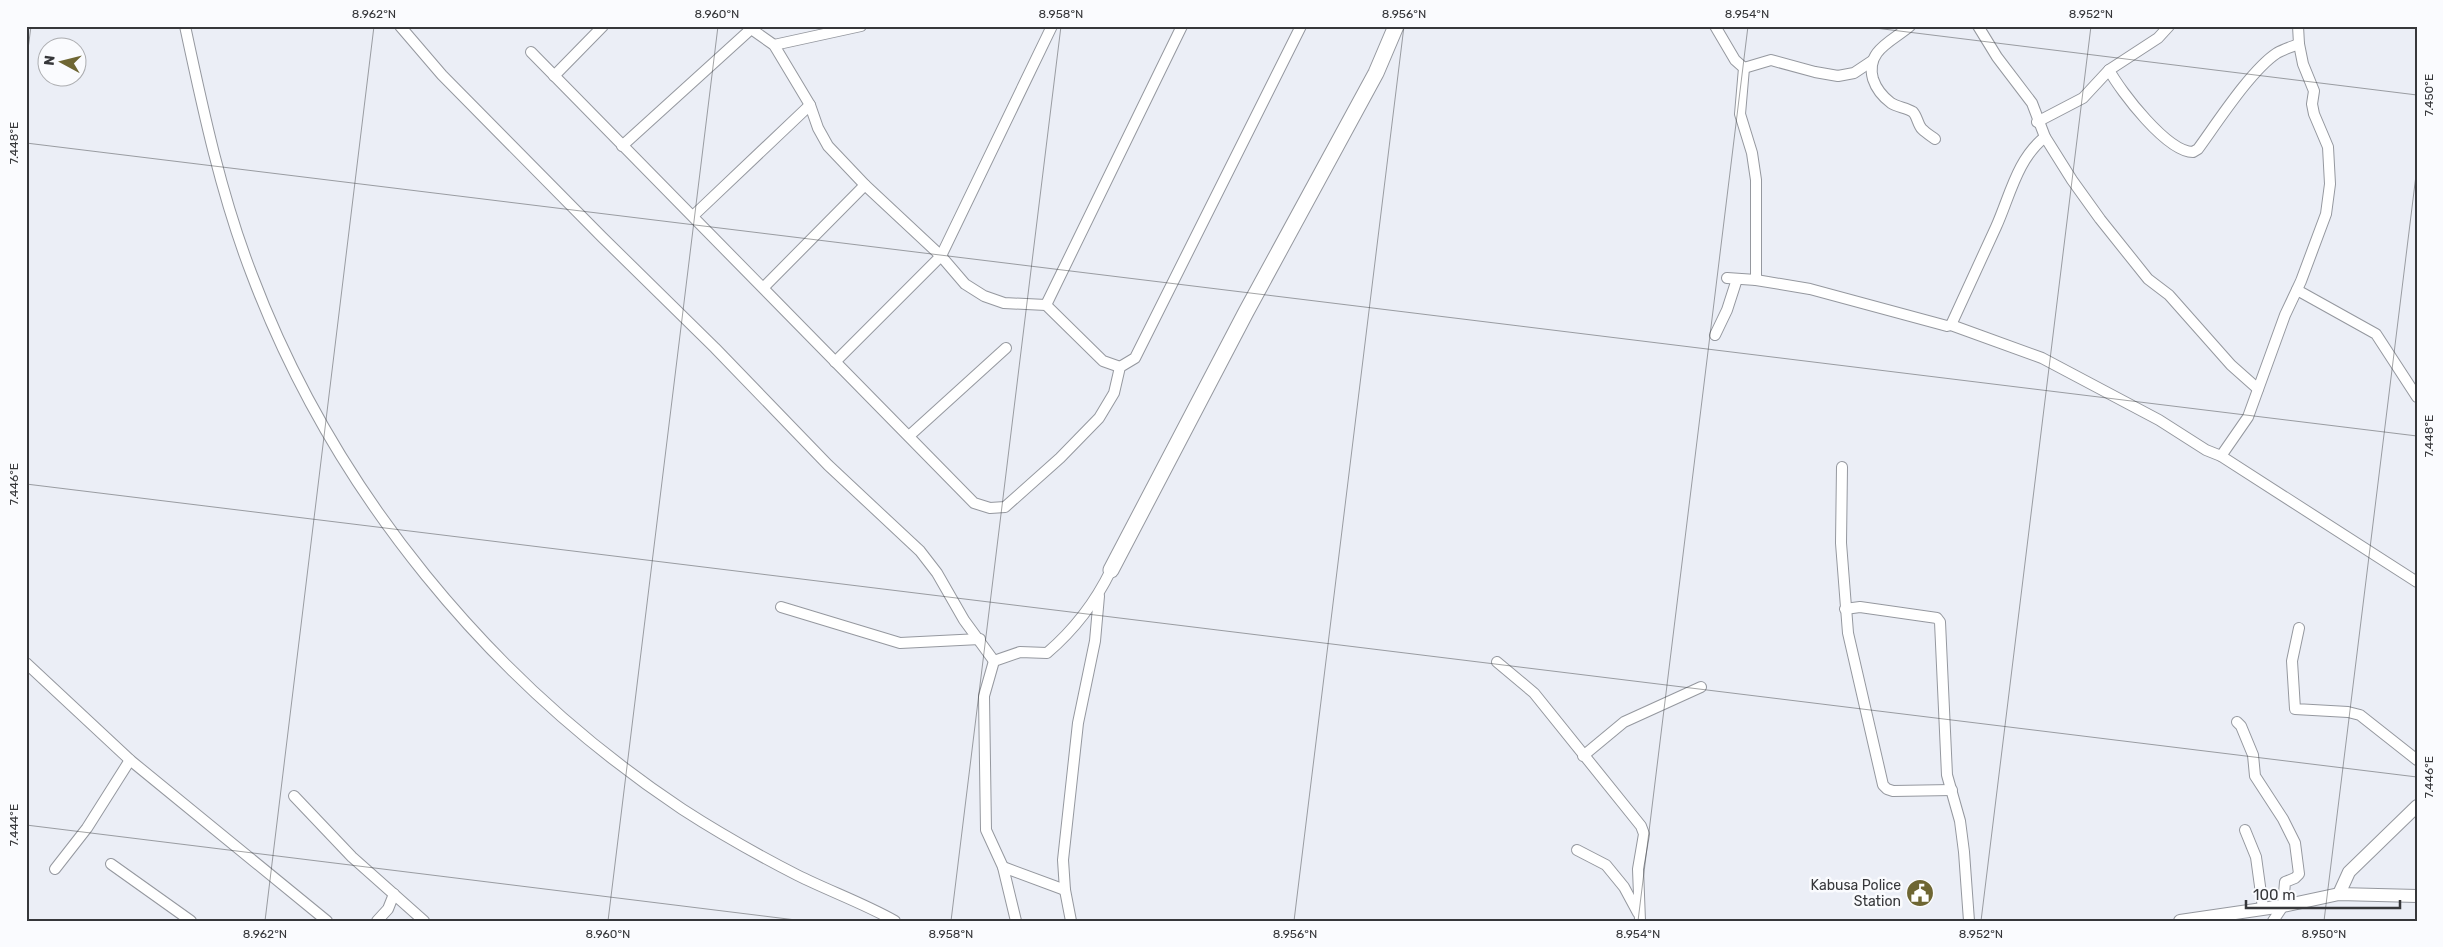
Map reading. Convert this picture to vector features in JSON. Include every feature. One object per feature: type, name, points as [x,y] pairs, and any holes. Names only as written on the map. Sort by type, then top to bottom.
[{"type":"main road","points":[[1111,570],[1246,312],[1376,72],[1396,26]]},
{"type":"street","points":[[185,26],[206,123],[228,202],[251,273],[270,320],[301,384],[340,453],[387,524],[441,595],[499,660],[630,772],[730,839],[799,876],[871,907],[895,921]]},
{"type":"street","points":[[400,26],[442,74],[602,237],[715,348],[828,465],[920,551],[937,573],[964,620],[994,660],[984,696],[986,830],[1003,867],[1016,921]]},
{"type":"street","points":[[554,76],[603,26]]},
{"type":"street","points":[[774,46],[861,26]]},
{"type":"street","points":[[835,362],[941,256],[1052,26]]},
{"type":"street","points":[[1046,305],[1182,26]]},
{"type":"street","points":[[531,52],[622,146],[764,287],[974,503],[990,508],[1005,507],[1060,458],[1099,418],[1114,393],[1120,367],[1135,358],[1301,26]]},
{"type":"street","points":[[1716,26],[1735,60],[1744,68]]},
{"type":"street","points":[[1744,68],[1770,60],[1838,76],[1854,73],[1872,61],[1882,46],[1910,26]]},
{"type":"street","points":[[1978,26],[1997,56],[2032,103],[2037,122],[2072,180],[2148,279],[2169,295],[2231,365],[2258,389]]},
{"type":"street","points":[[2037,122],[2083,98],[2109,70],[2158,38],[2169,26]]},
{"type":"street","points":[[2221,456],[2248,417],[2285,315],[2298,290],[2326,214],[2330,167],[2328,147],[2314,114],[2312,104],[2314,91],[2303,64],[2298,26]]},
{"type":"street","points":[[622,146],[749,28],[774,46],[794,74],[828,146],[865,185],[941,256],[965,284],[984,296],[1004,303],[1046,305],[1103,361],[1120,367]]},
{"type":"street","points":[[2109,70],[2119,89],[2150,124],[2182,150],[2193,152],[2198,150],[2238,95],[2268,61],[2284,49],[2299,44]]},
{"type":"street","points":[[1872,61],[1874,84],[1882,95],[1892,103],[1913,112],[1922,129],[1935,139]]},
{"type":"street","points":[[1744,68],[1740,114],[1752,153],[1756,180],[1756,280]]},
{"type":"street","points":[[693,216],[810,105]]},
{"type":"street","points":[[1951,325],[2005,207],[2015,177],[2033,146],[2045,137]]},
{"type":"street","points":[[764,287],[865,185]]},
{"type":"street","points":[[1715,336],[1728,310],[1732,279],[1756,280],[1810,289],[1947,326],[1951,325],[2042,358],[2159,420],[2206,450],[2221,456],[2417,582]]},
{"type":"street","points":[[2298,290],[2376,334],[2417,397]]},
{"type":"street","points":[[909,436],[1006,348]]},
{"type":"street","points":[[1842,467],[1841,543],[1848,633],[1883,785],[1892,791],[1952,790]]},
{"type":"street","points":[[994,660],[1020,652],[1047,653],[1069,634],[1098,596],[1111,570]]},
{"type":"street","points":[[1070,921],[1063,860],[1077,732],[1095,641],[1098,596]]},
{"type":"street","points":[[781,607],[900,643],[980,639]]},
{"type":"street","points":[[1845,609],[1860,608],[1937,618],[1940,622],[1947,775],[1952,790],[1964,852],[1969,921]]},
{"type":"street","points":[[2299,628],[2292,661],[2295,708],[2348,712],[2360,715],[2417,760]]},
{"type":"street","points":[[1497,662],[1534,693],[1641,826],[1644,834],[1638,869],[1639,917]]},
{"type":"street","points":[[26,663],[130,760],[327,921]]},
{"type":"street","points":[[1583,756],[1624,722],[1701,687]]},
{"type":"street","points":[[2237,722],[2241,726],[2253,756],[2255,776],[2283,819],[2295,843],[2299,874],[2285,882],[2283,906],[2273,921]]},
{"type":"street","points":[[55,869],[78,841],[130,760]]},
{"type":"street","points":[[294,796],[352,857],[424,921]]},
{"type":"street","points":[[2339,894],[2350,872],[2417,806]]},
{"type":"street","points":[[2245,830],[2256,856],[2262,908]]},
{"type":"street","points":[[1577,850],[1606,865],[1624,887],[1639,917]]},
{"type":"street","points":[[111,864],[191,921]]},
{"type":"street","points":[[1003,867],[1065,890]]},
{"type":"street","points":[[378,921],[388,909],[394,894]]},
{"type":"street","points":[[2180,921],[2283,906],[2339,894],[2417,896]]},
{"type":"place","name":"Kabusa Police Station","points":[[1920,893]]}]
